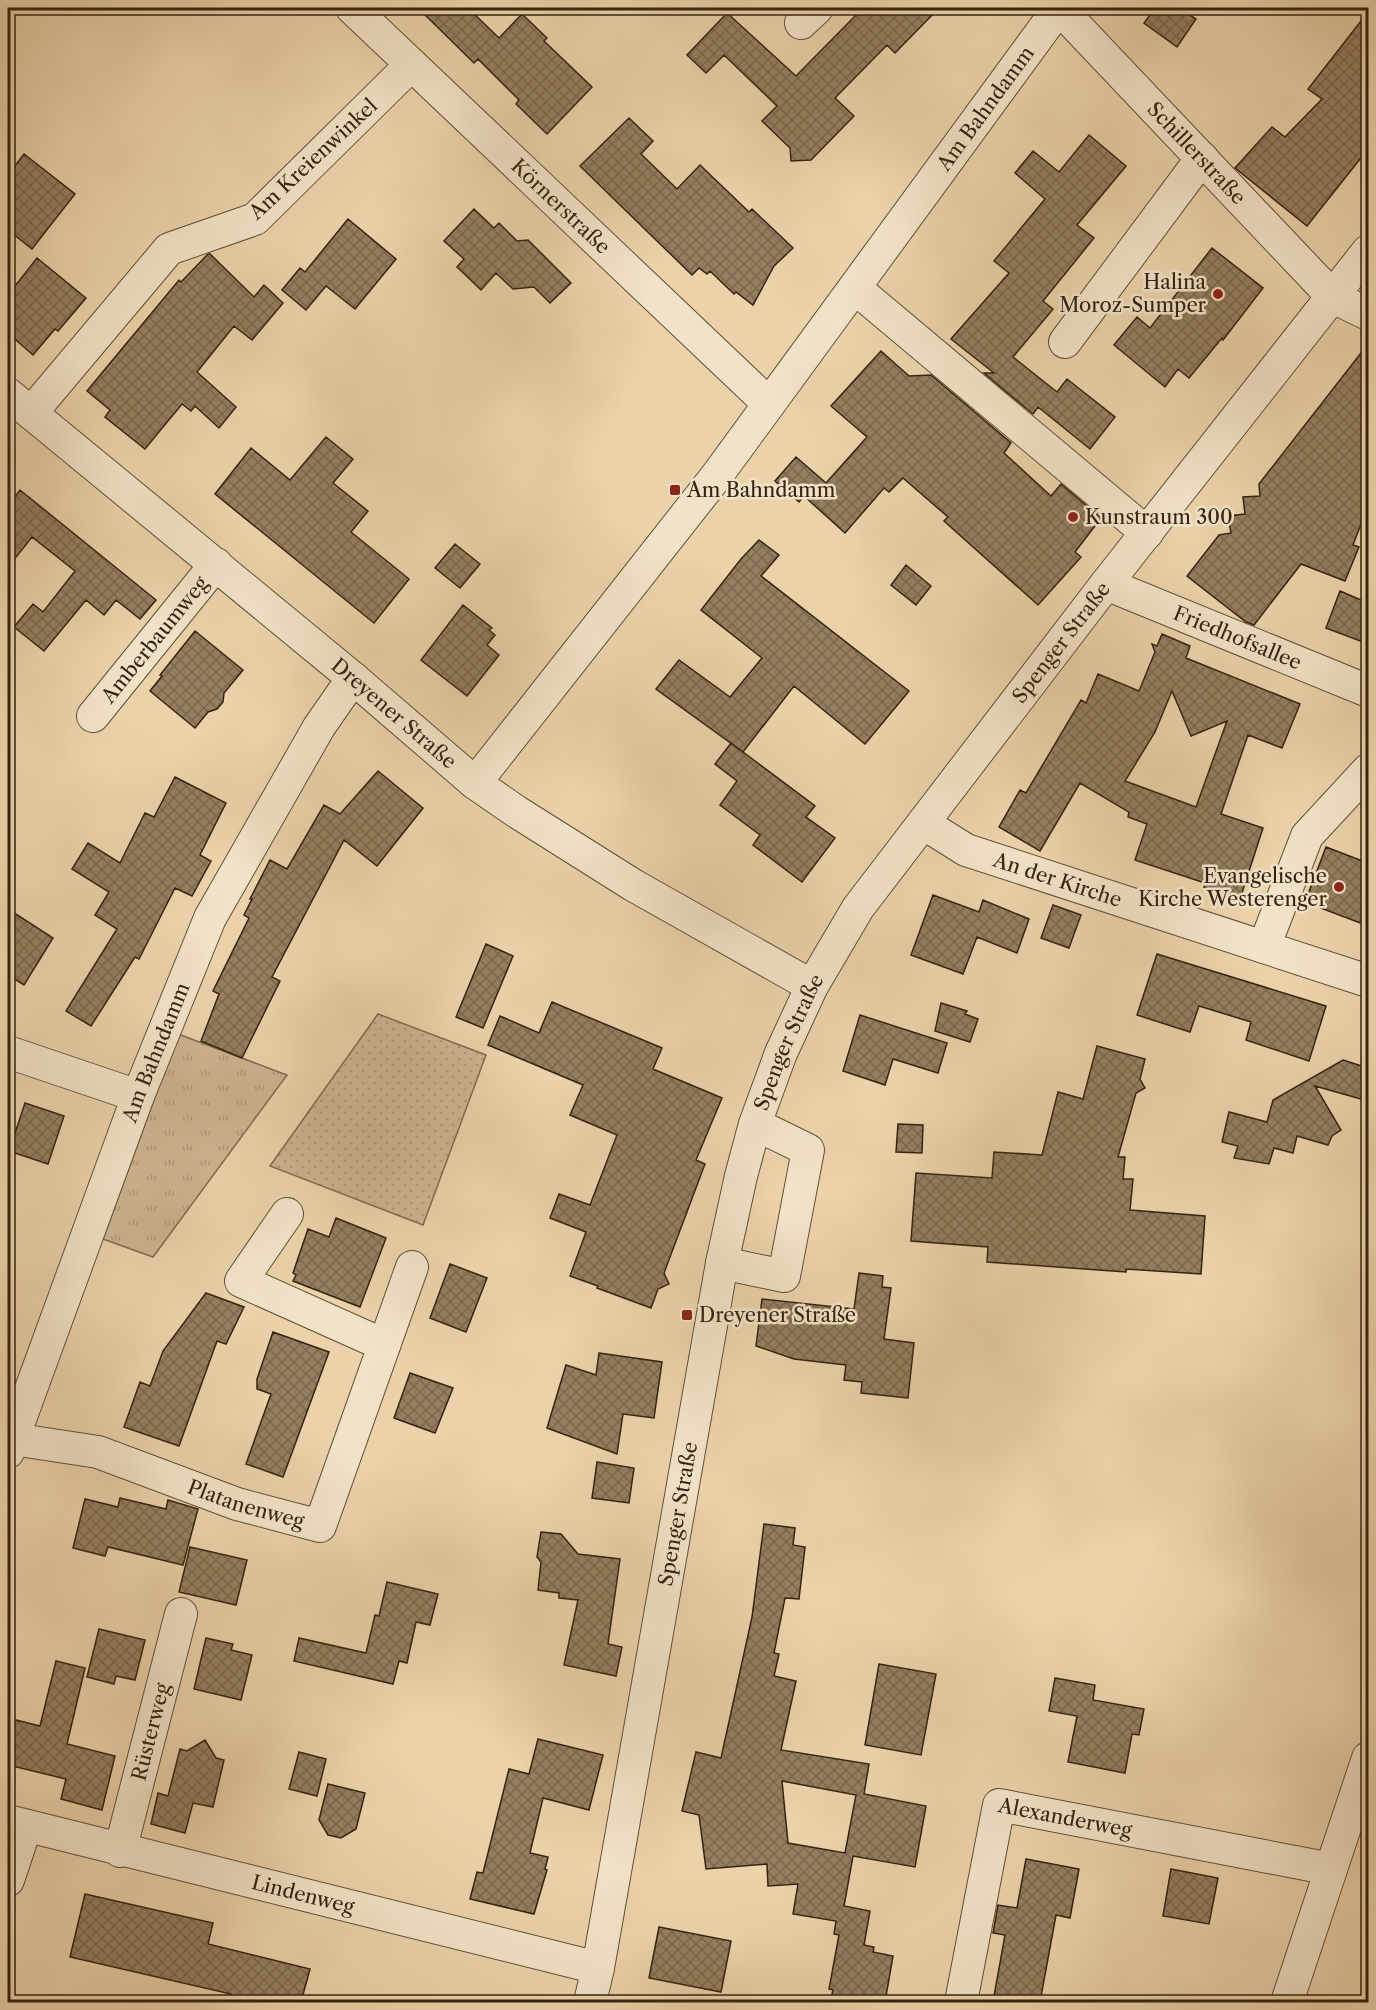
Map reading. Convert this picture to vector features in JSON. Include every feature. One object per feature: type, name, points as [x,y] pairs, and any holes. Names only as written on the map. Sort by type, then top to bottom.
[{"type":"street","name":"Körnerstraße","points":[[352,8],[769,404]]},
{"type":"street","name":"Schillerstraße","points":[[1059,8],[1333,297]]},
{"type":"street","name":"Am Bahndamm","points":[[475,783],[708,487],[1059,8]]},
{"type":"street","name":"Am Kreienwinkel","points":[[19,404],[169,249],[255,219],[411,65]]},
{"type":"street","points":[[1065,342],[1202,158]]},
{"type":"street","name":"Spenger Straße","points":[[590,2002],[598,1968],[722,1263],[755,1124],[781,1053],[812,986],[858,908],[1106,584],[1368,251]]},
{"type":"street","points":[[855,288],[1147,532]]},
{"type":"street","points":[[1333,297],[1368,314]]},
{"type":"street","name":"Dreyener Straße","points":[[19,404],[216,564],[475,783],[633,885],[812,986]]},
{"type":"street","name":"Amberbaumweg","points":[[93,716],[216,564]]},
{"type":"street","name":"Friedhofsallee","points":[[1106,584],[1368,691]]},
{"type":"street","name":"Am Bahndamm","points":[[10,1445],[138,1096],[210,918],[319,727],[353,678]]},
{"type":"street","points":[[1264,947],[1307,836],[1368,770]]},
{"type":"street","name":"An der Kirche","points":[[923,823],[966,850],[1368,981]]},
{"type":"street","points":[[8,1052],[138,1096]]},
{"type":"street","points":[[722,1263],[784,1276],[808,1150],[755,1124]]},
{"type":"street","points":[[287,1214],[241,1281],[384,1346]]},
{"type":"street","name":"Platanenweg","points":[[10,1445],[98,1452],[237,1504],[320,1526],[412,1267]]},
{"type":"street","name":"Rüsterweg","points":[[120,1851],[181,1614]]},
{"type":"street","points":[[1287,2002],[1368,1758]]},
{"type":"street","name":"Alexanderweg","points":[[961,2002],[999,1804],[1331,1869]]},
{"type":"street","points":[[8,1880],[17,1824]]},
{"type":"street","name":"Lindenweg","points":[[17,1824],[598,1968]]},
{"type":"green space","points":[[378,1014],[486,1055],[423,1225],[270,1166]]},
{"type":"green space","points":[[178,1034],[287,1075],[153,1257],[103,1239]]},
{"type":"building","points":[[418,8],[468,8],[499,38],[522,14],[547,38],[544,41],[592,87],[547,134],[516,104],[519,100],[478,59],[474,63]]},
{"type":"building","points":[[863,8],[939,8],[895,53],[887,45],[835,98],[854,116],[811,160],[791,161],[790,148],[762,121],[777,106],[724,55],[706,73],[687,55],[727,13],[796,76]]},
{"type":"building","points":[[1155,8],[1179,8],[1196,19],[1177,47],[1144,23]]},
{"type":"building","points":[[1368,12],[1368,149],[1307,226],[1235,168],[1272,127],[1285,137],[1322,99],[1308,89]]},
{"type":"building","points":[[629,118],[653,141],[641,154],[677,189],[700,165],[749,212],[752,209],[793,248],[774,266],[753,305],[736,292],[734,294],[710,271],[707,274],[699,268],[692,275],[580,166]]},
{"type":"building","points":[[1089,135],[1126,166],[1077,225],[1094,238],[1043,301],[1053,309],[1013,357],[1057,392],[1067,379],[1115,417],[1090,449],[1038,407],[1033,414],[984,373],[994,373],[951,339],[1009,273],[994,261],[1045,199],[1015,173],[1033,151],[1059,172]]},
{"type":"building","points":[[24,154],[75,194],[32,249],[8,230],[8,175]]},
{"type":"building","points":[[474,209],[494,228],[499,223],[517,241],[528,240],[571,283],[550,303],[534,287],[513,289],[496,273],[481,290],[457,267],[464,259],[444,241]]},
{"type":"building","points":[[348,219],[396,259],[355,309],[326,286],[306,310],[282,290],[300,268],[305,272]]},
{"type":"building","points":[[1212,248],[1263,288],[1223,340],[1222,338],[1189,378],[1178,369],[1165,387],[1114,345],[1137,317],[1150,328]]},
{"type":"building","points":[[208,254],[254,297],[264,285],[283,303],[252,340],[234,326],[197,372],[236,407],[219,428],[195,406],[191,411],[182,404],[145,449],[105,417],[110,410],[87,391],[179,280],[181,282]]},
{"type":"building","points":[[37,258],[86,298],[58,331],[55,329],[33,355],[8,333],[8,295]]},
{"type":"building","points":[[1368,344],[1368,506],[1353,545],[1359,547],[1345,581],[1301,564],[1254,625],[1246,622],[1187,576],[1219,535],[1231,533],[1228,516],[1245,514],[1243,497],[1260,496],[1259,484]]},
{"type":"building","points":[[881,351],[909,376],[931,375],[1011,443],[1004,453],[1051,496],[1061,484],[1101,518],[1075,552],[1081,557],[1038,605],[944,521],[948,517],[903,478],[889,492],[884,488],[845,533],[804,496],[799,502],[775,481],[796,457],[826,483],[867,437],[831,406]]},
{"type":"building","points":[[326,437],[353,459],[333,483],[368,511],[351,532],[409,579],[374,623],[215,494],[251,448],[290,480]]},
{"type":"building","points":[[20,490],[156,600],[140,619],[116,600],[104,615],[86,600],[44,651],[14,627],[33,604],[43,612],[75,571],[32,537],[8,567],[8,506]]},
{"type":"building","points":[[759,540],[779,555],[761,576],[909,691],[865,744],[794,686],[743,752],[656,689],[679,660],[730,697],[762,658],[701,610]]},
{"type":"building","points":[[455,544],[480,564],[460,588],[435,568]]},
{"type":"building","points":[[906,565],[931,586],[916,605],[891,585]]},
{"type":"building","points":[[1340,591],[1368,603],[1368,644],[1326,628]]},
{"type":"building","points":[[463,605],[492,628],[489,630],[495,635],[487,645],[499,655],[467,696],[421,660]]},
{"type":"building","points":[[195,631],[243,670],[224,693],[223,702],[217,709],[208,712],[195,728],[150,691]]},
{"type":"building","points":[[1162,634],[1190,646],[1186,658],[1300,704],[1282,748],[1248,735],[1221,814],[1263,828],[1240,899],[1204,887],[1205,883],[1135,860],[1147,824],[1128,817],[1129,812],[1080,783],[1040,851],[999,827],[1020,790],[1026,793],[1081,700],[1086,703],[1098,674],[1139,691],[1155,652],[1152,644],[1157,646]],"holes":[[[1172,691],[1191,736],[1227,721],[1196,807],[1125,781],[1155,732]]]},
{"type":"building","points":[[731,743],[815,806],[806,817],[835,838],[802,882],[753,845],[760,835],[720,805],[737,781],[715,764]]},
{"type":"building","points":[[378,771],[423,808],[377,866],[344,840],[272,977],[280,981],[242,1058],[201,1041],[219,994],[213,991],[249,918],[244,915],[270,860],[287,869],[324,805],[340,814]]},
{"type":"building","points":[[175,777],[226,803],[200,855],[211,861],[192,896],[175,888],[139,959],[135,957],[91,1026],[66,1011],[117,929],[95,915],[109,892],[72,869],[88,843],[120,863],[145,813],[154,817]]},
{"type":"building","name":"Evangelische Kirche Westerenger","points":[[1326,847],[1365,862],[1362,870],[1368,873],[1368,926],[1305,902]]},
{"type":"building","points":[[933,895],[979,912],[983,900],[1029,919],[1017,953],[977,937],[963,974],[911,955]]},
{"type":"building","points":[[1053,905],[1081,915],[1069,948],[1041,938]]},
{"type":"building","points":[[8,909],[53,938],[24,985],[8,975]]},
{"type":"building","points":[[486,944],[513,956],[483,1028],[456,1017]]},
{"type":"building","points":[[1157,954],[1326,1006],[1309,1061],[1246,1040],[1251,1022],[1199,1006],[1190,1032],[1137,1015]]},
{"type":"building","points":[[552,1002],[662,1048],[653,1069],[722,1098],[696,1160],[705,1164],[664,1273],[669,1284],[658,1289],[651,1308],[570,1276],[586,1232],[550,1218],[559,1194],[590,1205],[617,1135],[570,1115],[583,1085],[488,1045],[500,1016],[539,1033]]},
{"type":"building","points":[[941,1003],[967,1011],[965,1014],[978,1019],[970,1042],[935,1031]]},
{"type":"building","points":[[860,1015],[947,1043],[938,1073],[893,1059],[885,1085],[843,1071]]},
{"type":"building","points":[[1097,1046],[1145,1059],[1140,1079],[1145,1088],[1136,1093],[1118,1157],[1125,1157],[1123,1179],[1133,1179],[1130,1210],[1205,1216],[1201,1274],[1126,1269],[1126,1272],[987,1262],[988,1247],[911,1241],[916,1173],[992,1178],[994,1152],[1042,1155],[1058,1092],[1083,1099]]},
{"type":"building","points":[[1343,1060],[1368,1068],[1368,1101],[1315,1086],[1341,1130],[1332,1136],[1328,1145],[1297,1136],[1293,1153],[1274,1148],[1269,1164],[1234,1158],[1238,1146],[1222,1142],[1229,1112],[1267,1122],[1273,1100]]},
{"type":"building","points":[[25,1103],[64,1116],[48,1164],[9,1151]]},
{"type":"building","points":[[898,1124],[923,1125],[922,1153],[896,1152]]},
{"type":"building","points":[[336,1218],[386,1238],[360,1307],[293,1281],[296,1275],[293,1273],[308,1229],[329,1237]]},
{"type":"building","points":[[450,1264],[487,1278],[466,1332],[430,1318]]},
{"type":"building","points":[[859,1273],[883,1276],[882,1287],[891,1288],[884,1339],[914,1343],[908,1398],[861,1393],[862,1382],[844,1380],[846,1365],[794,1359],[756,1346],[762,1299],[854,1309]]},
{"type":"building","points":[[206,1293],[244,1307],[226,1344],[217,1341],[179,1446],[124,1427],[140,1382],[150,1386],[163,1351]]},
{"type":"building","points":[[273,1332],[329,1352],[283,1477],[246,1464],[271,1394],[257,1389],[257,1379]]},
{"type":"building","points":[[599,1353],[662,1362],[654,1418],[623,1414],[617,1454],[547,1428],[566,1365],[596,1375]]},
{"type":"building","points":[[410,1373],[453,1388],[435,1433],[394,1418]]},
{"type":"building","points":[[597,1462],[634,1468],[629,1503],[592,1498]]},
{"type":"building","points":[[120,1498],[166,1509],[168,1500],[198,1509],[183,1565],[108,1547],[105,1556],[73,1548],[85,1499],[118,1507]]},
{"type":"building","points":[[764,1524],[795,1528],[793,1545],[805,1547],[799,1599],[785,1598],[774,1653],[779,1654],[774,1676],[796,1681],[781,1750],[869,1764],[864,1794],[926,1806],[915,1867],[853,1856],[844,1906],[870,1911],[864,1945],[874,1947],[873,1952],[893,1956],[885,2002],[830,2002],[833,1990],[829,1989],[839,1935],[834,1934],[836,1921],[793,1914],[798,1884],[768,1886],[767,1864],[706,1869],[699,1815],[682,1811],[696,1752],[721,1758],[752,1617]],"holes":[[[782,1781],[856,1795],[845,1853],[788,1843]]]},
{"type":"building","points":[[541,1532],[561,1534],[578,1554],[620,1559],[608,1644],[622,1647],[616,1676],[564,1665],[578,1600],[559,1598],[559,1593],[538,1590],[541,1562],[537,1557]]},
{"type":"building","points":[[190,1547],[247,1560],[236,1605],[179,1592]]},
{"type":"building","points":[[387,1582],[438,1594],[430,1625],[416,1622],[407,1663],[399,1661],[393,1684],[294,1661],[299,1638],[366,1653],[375,1615],[379,1616]]},
{"type":"building","points":[[99,1629],[145,1640],[135,1680],[116,1676],[114,1684],[87,1677]]},
{"type":"building","points":[[206,1638],[233,1644],[231,1650],[252,1655],[241,1700],[194,1689]]},
{"type":"building","points":[[56,1661],[85,1668],[67,1744],[115,1756],[102,1810],[61,1799],[66,1779],[8,1765],[8,1718],[40,1726]]},
{"type":"building","points":[[879,1664],[936,1674],[921,1755],[865,1745]]},
{"type":"building","points":[[1055,1678],[1095,1685],[1093,1700],[1144,1709],[1139,1735],[1132,1734],[1125,1773],[1068,1762],[1077,1716],[1049,1711]]},
{"type":"building","points":[[538,1739],[603,1755],[589,1810],[543,1798],[530,1853],[548,1857],[545,1869],[547,1870],[534,1914],[470,1899],[477,1872],[483,1873],[509,1769],[529,1774]]},
{"type":"building","points":[[205,1740],[216,1758],[224,1760],[213,1807],[193,1803],[185,1833],[151,1824],[158,1793],[168,1796],[180,1749],[187,1751]]},
{"type":"building","points":[[299,1752],[326,1759],[317,1796],[289,1789]]},
{"type":"building","points":[[328,1784],[365,1793],[356,1829],[341,1838],[328,1835],[319,1820]]},
{"type":"building","points":[[1026,1859],[1079,1869],[1070,1918],[1056,1915],[1040,2002],[993,2002],[1005,1935],[993,1933],[998,1905],[1017,1908]]},
{"type":"building","points":[[1171,1869],[1218,1878],[1209,1924],[1163,1916]]},
{"type":"building","points":[[85,1894],[213,1923],[208,1944],[310,1969],[301,2002],[229,2002],[231,1994],[70,1957]]},
{"type":"building","points":[[659,1927],[731,1941],[721,1992],[649,1978]]},
{"type":"place","name":"Halina Moroz-Sumper","points":[[1218,294]]},
{"type":"place","name":"Am Bahndamm","points":[[675,490]]},
{"type":"place","name":"Kunstraum 300","points":[[1073,517]]},
{"type":"place","name":"Evangelische Kirche Westerenger","points":[[1339,887]]},
{"type":"place","name":"Dreyener Straße","points":[[687,1315]]}]
